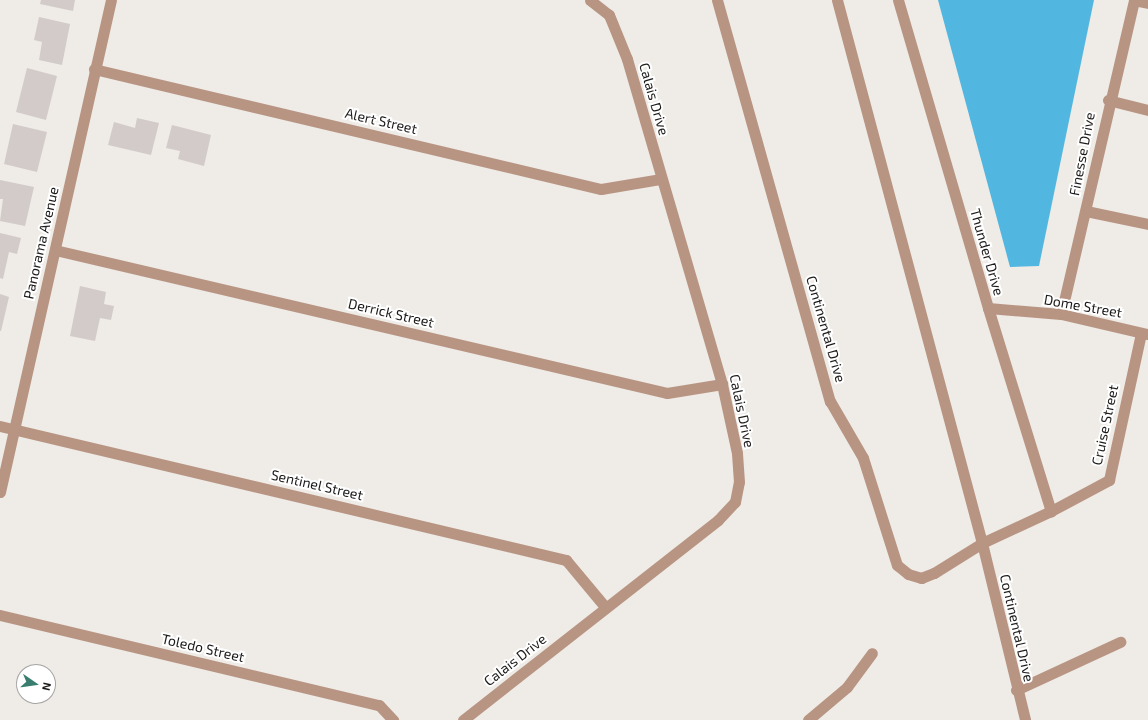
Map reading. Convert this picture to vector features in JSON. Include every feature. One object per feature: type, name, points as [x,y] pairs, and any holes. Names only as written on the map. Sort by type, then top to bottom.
[{"type":"street","name":"Panorama Avenue","points":[[0,492],[94,69],[111,0]]},
{"type":"street","name":"Continental Drive","points":[[717,0],[830,401],[863,458],[897,565],[908,574],[921,578],[934,572],[982,542]]},
{"type":"street","name":"Continental Drive","points":[[837,0],[982,542],[1016,690],[1025,720]]},
{"type":"street","name":"Thunder Drive","points":[[898,0],[988,308],[1051,511]]},
{"type":"street","points":[[1134,0],[1148,3]]},
{"type":"street","name":"Finesse Drive","points":[[1061,314],[1086,211],[1108,100],[1134,0]]},
{"type":"street","name":"Calais Drive","points":[[463,720],[718,520],[735,502],[739,482],[737,453],[722,384],[627,59],[609,15],[592,1]]},
{"type":"street","name":"Alert Street","points":[[94,69],[601,189],[661,179]]},
{"type":"street","points":[[1108,100],[1148,110]]},
{"type":"street","points":[[1086,211],[1148,224]]},
{"type":"street","name":"Derrick Street","points":[[55,250],[667,393],[722,384]]},
{"type":"street","name":"Dome Street","points":[[988,308],[1061,314],[1144,333]]},
{"type":"street","name":"Cruise Street","points":[[982,542],[1051,511],[1109,480],[1144,333]]},
{"type":"street","name":"Sentinel Street","points":[[0,426],[566,560],[606,608]]},
{"type":"street","name":"Toledo Street","points":[[0,615],[378,705],[393,720]]},
{"type":"street","points":[[1016,690],[1120,642]]},
{"type":"street","points":[[808,720],[847,687],[872,654]]},
{"type":"water","points":[[938,0],[1094,0],[1039,266],[1010,267]]},
{"type":"building","points":[[41,0],[75,0],[73,11],[40,4]]},
{"type":"building","points":[[39,17],[70,24],[62,65],[39,60],[42,42],[34,40]]},
{"type":"building","points":[[27,68],[57,76],[46,120],[16,112]]},
{"type":"building","points":[[137,118],[159,123],[151,155],[108,145],[114,122],[135,128]]},
{"type":"building","points":[[13,124],[47,132],[37,172],[4,164]]},
{"type":"building","points":[[172,125],[211,135],[204,166],[178,159],[180,151],[166,148]]},
{"type":"building","points":[[0,180],[34,187],[25,226],[0,221],[3,199],[0,199]]},
{"type":"building","points":[[0,233],[21,238],[17,254],[9,252],[3,279],[0,278]]},
{"type":"building","points":[[80,286],[106,292],[104,304],[114,306],[111,320],[100,318],[95,341],[70,336]]},
{"type":"building","points":[[0,294],[9,297],[1,331],[0,331]]}]
